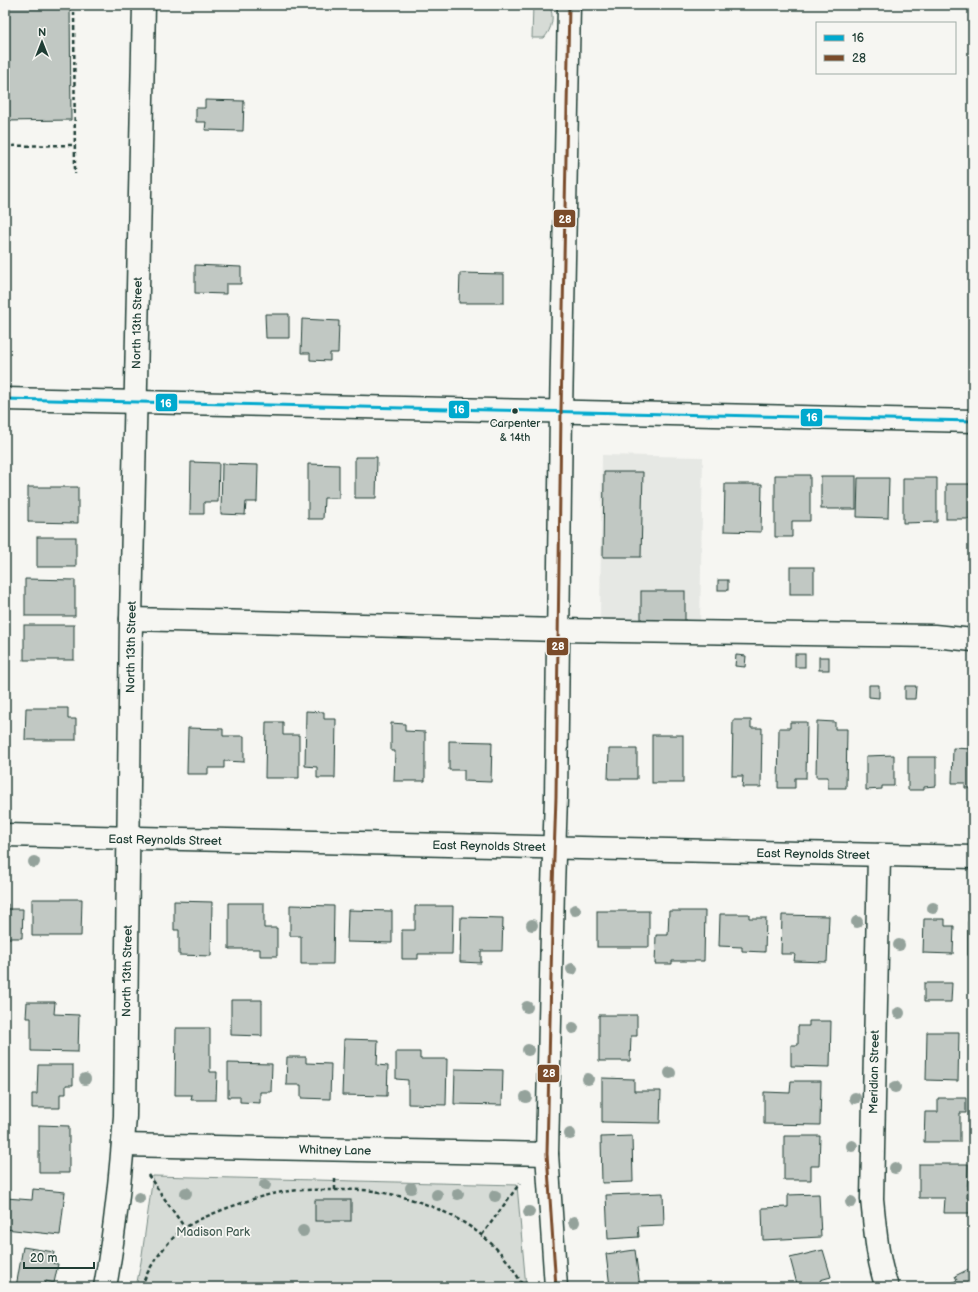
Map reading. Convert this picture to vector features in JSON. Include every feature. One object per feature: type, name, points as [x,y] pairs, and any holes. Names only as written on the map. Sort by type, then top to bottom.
[{"type":"street","name":"North 13th Street","points":[[105,1287],[113,1231],[125,1116],[131,619],[144,5]]},
{"type":"street","points":[[556,1287],[547,1154],[556,803],[561,412],[569,5]]},
{"type":"street","points":[[5,399],[973,421]]},
{"type":"street","points":[[131,619],[558,630],[926,636],[973,640]]},
{"type":"street","name":"East Reynolds Street","points":[[5,835],[973,857]]},
{"type":"street","name":"Meridian Street","points":[[879,855],[872,1199],[876,1236],[884,1279],[887,1287]]},
{"type":"street","name":"Whitney Lane","points":[[123,1145],[547,1154]]},
{"type":"path","points":[[74,5],[75,174]]},
{"type":"path","points":[[5,146],[75,145]]},
{"type":"path","points":[[148,1175],[185,1228]]},
{"type":"path","points":[[335,1179],[335,1190]]},
{"type":"path","points":[[482,1235],[520,1183]]},
{"type":"path","points":[[142,1287],[144,1280],[160,1252],[185,1228],[214,1214],[252,1199],[283,1192],[335,1190],[378,1191],[402,1196],[426,1204],[448,1215],[473,1228],[482,1235],[505,1259],[514,1271],[522,1287]]},
{"type":"shaded area","points":[[602,455],[703,457],[700,626],[600,623]]},
{"type":"green space","points":[[533,5],[549,5],[551,9],[551,27],[544,38],[532,38]]},
{"type":"green space","name":"Madison Park","points":[[153,1176],[517,1185],[526,1287],[136,1287]]},
{"type":"building","points":[[5,5],[70,5],[71,120],[5,121]]},
{"type":"building","points":[[205,100],[244,101],[243,131],[205,130],[206,122],[196,122],[196,108],[205,108]]},
{"type":"building","points":[[195,265],[241,267],[241,284],[226,284],[226,294],[195,293]]},
{"type":"building","points":[[460,273],[504,274],[504,303],[459,303]]},
{"type":"building","points":[[265,314],[289,314],[289,338],[266,338]]},
{"type":"building","points":[[302,319],[339,321],[338,353],[330,353],[330,361],[310,360],[310,353],[301,353]]},
{"type":"building","points":[[355,457],[377,457],[376,498],[355,498]]},
{"type":"building","points":[[191,462],[219,463],[218,502],[204,502],[204,514],[190,514]]},
{"type":"building","points":[[222,464],[258,465],[257,502],[246,502],[245,515],[221,514]]},
{"type":"building","points":[[308,464],[339,465],[339,498],[324,498],[323,519],[308,519]]},
{"type":"building","points":[[604,472],[643,472],[641,557],[603,557]]},
{"type":"building","points":[[775,475],[810,475],[810,521],[792,521],[792,537],[775,537]]},
{"type":"building","points":[[821,476],[856,476],[856,509],[821,509]]},
{"type":"building","points":[[858,478],[889,478],[888,518],[857,517]]},
{"type":"building","points":[[903,478],[937,478],[937,522],[903,523]]},
{"type":"building","points":[[725,484],[762,484],[761,532],[724,531]]},
{"type":"building","points":[[946,484],[973,484],[973,519],[946,519]]},
{"type":"building","points":[[28,487],[78,487],[78,523],[28,522]]},
{"type":"building","points":[[37,537],[76,537],[76,567],[37,567]]},
{"type":"building","points":[[790,567],[814,567],[814,594],[790,594]]},
{"type":"building","points":[[25,579],[75,580],[75,616],[25,616]]},
{"type":"building","points":[[718,580],[728,580],[728,590],[718,590]]},
{"type":"building","points":[[641,591],[685,591],[685,624],[641,624]]},
{"type":"building","points":[[24,625],[74,625],[74,660],[24,660]]},
{"type":"building","points":[[795,654],[805,654],[805,667],[795,667]]},
{"type":"building","points":[[736,655],[746,656],[745,667],[735,666]]},
{"type":"building","points":[[819,657],[829,657],[829,670],[819,670]]},
{"type":"building","points":[[869,685],[879,685],[879,698],[869,697]]},
{"type":"building","points":[[905,686],[916,686],[915,699],[905,699]]},
{"type":"building","points":[[26,708],[68,708],[68,719],[76,719],[76,740],[25,740]]},
{"type":"building","points":[[306,711],[324,712],[324,719],[336,719],[335,778],[317,778],[317,767],[305,766]]},
{"type":"building","points":[[733,720],[751,720],[751,728],[762,728],[761,787],[742,787],[743,776],[732,776]]},
{"type":"building","points":[[817,721],[835,722],[835,729],[847,729],[846,788],[828,788],[828,777],[816,777]]},
{"type":"building","points":[[266,722],[283,722],[283,735],[299,735],[299,778],[265,778]]},
{"type":"building","points":[[790,722],[807,722],[806,778],[795,778],[795,788],[778,788],[779,728],[790,728]]},
{"type":"building","points":[[391,723],[405,724],[405,731],[425,732],[425,781],[394,781],[395,751],[391,751]]},
{"type":"building","points":[[188,728],[223,729],[223,736],[244,736],[244,762],[224,761],[224,768],[208,768],[208,774],[187,774]]},
{"type":"building","points":[[652,735],[683,735],[683,783],[652,783]]},
{"type":"building","points":[[449,741],[492,742],[491,782],[464,781],[464,770],[449,770]]},
{"type":"building","points":[[953,748],[973,749],[973,788],[965,788],[965,783],[952,783]]},
{"type":"building","points":[[609,749],[637,749],[637,779],[608,779]]},
{"type":"building","points":[[894,755],[894,786],[882,786],[882,789],[866,790],[866,756]]},
{"type":"building","points":[[908,757],[936,757],[936,786],[924,787],[924,790],[908,790]]},
{"type":"building","points":[[32,899],[82,899],[81,936],[32,936]]},
{"type":"building","points":[[174,901],[212,902],[211,956],[179,955],[179,930],[174,930]]},
{"type":"building","points":[[229,903],[264,903],[264,928],[277,928],[277,956],[260,956],[260,949],[229,949]]},
{"type":"building","points":[[5,904],[8,904],[8,909],[23,909],[22,938],[5,938]]},
{"type":"building","points":[[290,905],[334,906],[333,964],[301,964],[301,936],[290,936]]},
{"type":"building","points":[[415,906],[453,906],[452,954],[418,954],[418,959],[402,959],[402,930],[415,930]]},
{"type":"building","points":[[348,910],[392,911],[392,943],[347,942]]},
{"type":"building","points":[[597,911],[649,911],[649,947],[597,947]]},
{"type":"building","points":[[669,911],[705,911],[704,961],[672,961],[672,964],[655,964],[656,935],[668,935]]},
{"type":"building","points":[[720,914],[749,914],[749,918],[766,918],[765,952],[742,951],[742,947],[719,946]]},
{"type":"building","points":[[782,915],[829,916],[827,962],[794,961],[795,954],[781,954]]},
{"type":"building","points":[[461,917],[503,918],[502,951],[481,951],[481,963],[460,962]]},
{"type":"building","points":[[924,919],[945,919],[945,926],[954,926],[953,954],[923,953]]},
{"type":"building","points":[[968,922],[973,922],[973,955],[968,955]]},
{"type":"building","points":[[924,983],[952,983],[951,1002],[924,1002]]},
{"type":"building","points":[[231,1000],[262,1000],[262,1036],[231,1035]]},
{"type":"building","points":[[27,1002],[55,1002],[54,1014],[79,1015],[78,1052],[31,1051],[31,1018],[26,1018]]},
{"type":"building","points":[[599,1015],[637,1015],[637,1036],[631,1036],[630,1061],[599,1061]]},
{"type":"building","points":[[809,1021],[831,1021],[830,1067],[791,1066],[791,1045],[798,1045],[798,1026],[809,1026]]},
{"type":"building","points":[[176,1028],[210,1028],[210,1072],[217,1072],[216,1100],[191,1100],[192,1095],[175,1095]]},
{"type":"building","points":[[927,1032],[959,1032],[958,1081],[926,1080]]},
{"type":"building","points":[[344,1039],[378,1040],[377,1065],[388,1066],[387,1096],[342,1095]]},
{"type":"building","points":[[396,1052],[420,1052],[420,1059],[447,1059],[446,1105],[408,1104],[408,1080],[396,1079]]},
{"type":"building","points":[[287,1057],[306,1057],[306,1063],[331,1064],[330,1099],[301,1098],[301,1085],[286,1085]]},
{"type":"building","points":[[228,1063],[272,1064],[271,1092],[260,1092],[260,1103],[240,1102],[240,1097],[228,1097]]},
{"type":"building","points":[[38,1065],[73,1065],[73,1085],[66,1085],[66,1094],[60,1094],[60,1108],[32,1108],[32,1094],[37,1094]]},
{"type":"building","points":[[455,1069],[503,1070],[502,1105],[454,1104]]},
{"type":"building","points":[[602,1078],[634,1079],[634,1091],[661,1091],[660,1123],[602,1122]]},
{"type":"building","points":[[791,1081],[821,1081],[820,1125],[764,1124],[764,1092],[790,1093]]},
{"type":"building","points":[[938,1098],[966,1098],[966,1113],[960,1113],[960,1142],[924,1142],[925,1112],[938,1112]]},
{"type":"building","points":[[39,1125],[69,1126],[69,1173],[39,1173]]},
{"type":"building","points":[[632,1136],[633,1182],[602,1183],[601,1137]]},
{"type":"building","points":[[784,1136],[820,1136],[819,1166],[811,1166],[811,1180],[784,1180]]},
{"type":"building","points":[[919,1164],[968,1164],[967,1198],[972,1198],[971,1213],[944,1213],[945,1198],[919,1198]]},
{"type":"building","points":[[33,1189],[65,1192],[60,1235],[5,1229],[6,1198],[32,1200]]},
{"type":"building","points":[[663,1193],[664,1225],[638,1226],[639,1237],[608,1239],[606,1195]]},
{"type":"building","points":[[819,1194],[821,1237],[763,1240],[762,1208],[788,1207],[788,1195]]},
{"type":"building","points":[[315,1200],[351,1200],[351,1221],[315,1221]]},
{"type":"building","points":[[23,1247],[54,1252],[52,1263],[58,1264],[54,1283],[46,1281],[45,1287],[16,1287]]},
{"type":"building","points":[[635,1250],[640,1287],[610,1287],[606,1254]]},
{"type":"building","points":[[823,1250],[831,1277],[820,1280],[822,1287],[791,1287],[797,1284],[790,1258]]},
{"type":"building","points":[[969,1269],[973,1276],[973,1287],[944,1287],[957,1280],[955,1276]]},
{"type":"transit line","name":"28","points":[[556,1287],[547,1154],[556,797],[561,412],[569,5]]},
{"type":"transit line","name":"16","points":[[5,399],[973,421]]},
{"type":"place","name":"Carpenter & 14th","points":[[515,411]]}]
